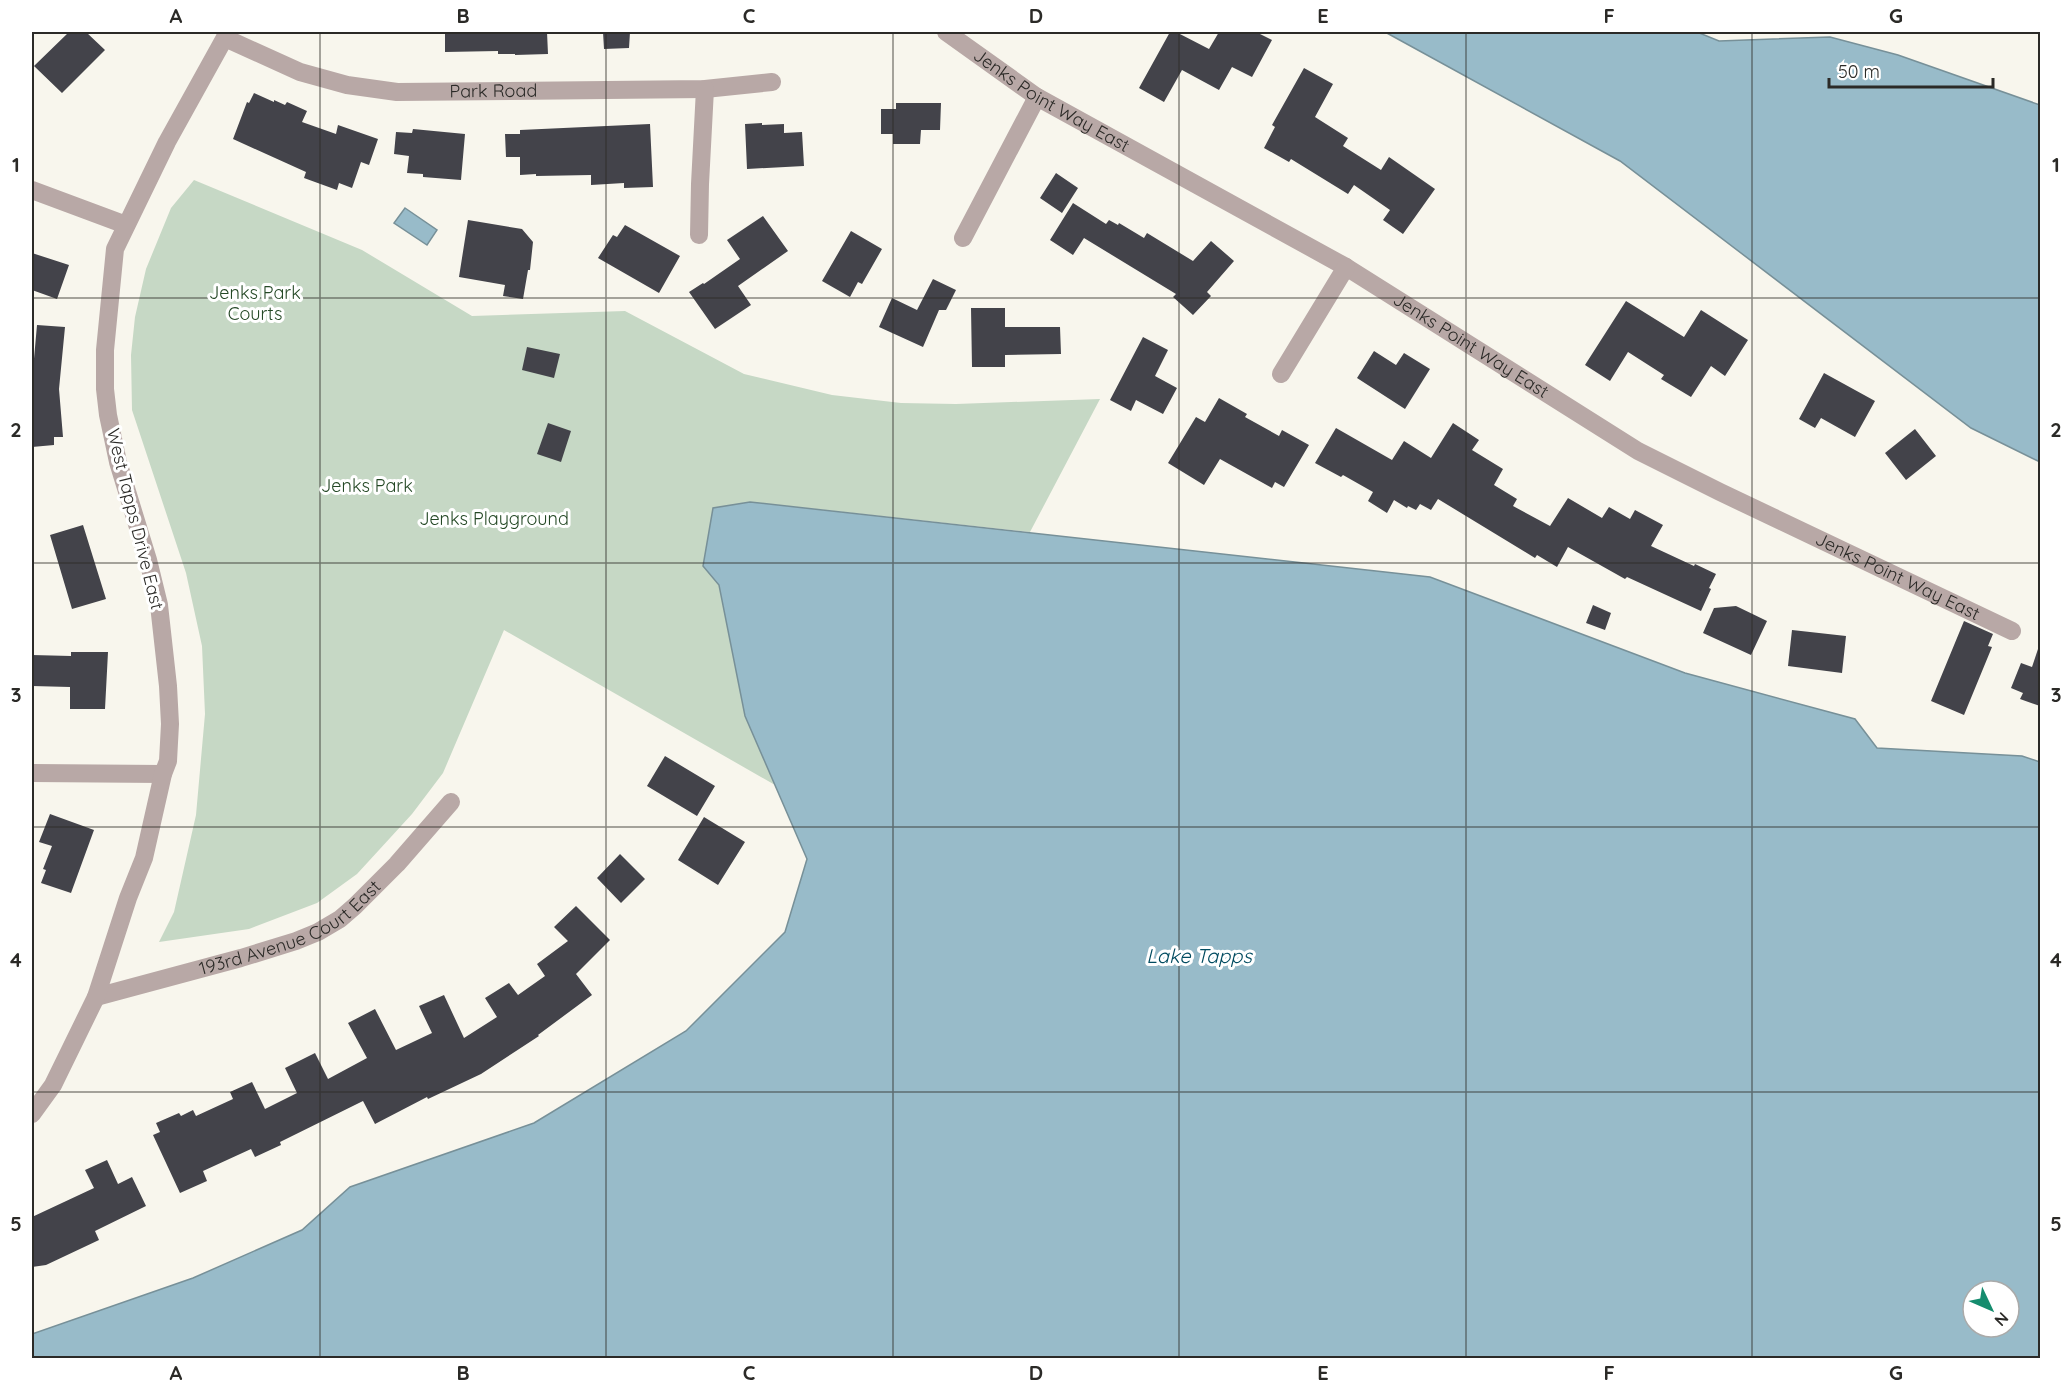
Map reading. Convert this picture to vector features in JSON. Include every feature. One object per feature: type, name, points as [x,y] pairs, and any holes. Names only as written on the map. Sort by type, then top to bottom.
[{"type":"street","name":"Jenks Point Way East","points":[[946,32],[1037,97],[1346,267],[1638,451],[2012,631]]},
{"type":"street","name":"Park Road","points":[[226,35],[300,72],[347,85],[397,92],[705,88],[772,82]]},
{"type":"street","name":"West Tapps Drive East","points":[[32,1114],[53,1085],[96,997],[128,898],[144,858],[168,761],[170,724],[168,686],[159,605],[148,560],[118,462],[105,389],[105,350],[110,281],[115,249],[126,225],[167,142],[226,35]]},
{"type":"street","points":[[699,235],[705,88]]},
{"type":"street","points":[[963,238],[1037,97]]},
{"type":"street","points":[[32,190],[126,225]]},
{"type":"street","points":[[1281,374],[1346,267]]},
{"type":"street","points":[[32,773],[163,774]]},
{"type":"street","name":"193rd Avenue Court East","points":[[96,997],[241,958],[318,933],[355,906],[397,864],[451,802]]},
{"type":"green space","name":"Jenks Park","points":[[194,180],[362,250],[472,316],[625,311],[744,374],[832,395],[901,403],[956,404],[1100,399],[1030,532],[750,502],[713,509],[703,566],[719,585],[745,716],[775,785],[504,630],[443,773],[412,814],[357,874],[317,903],[249,929],[159,942],[174,912],[196,815],[205,714],[202,646],[186,573],[132,410],[131,355],[135,317],[146,269],[171,208]]},
{"type":"water","points":[[1385,32],[1697,32],[1719,41],[1830,37],[1898,55],[2040,105],[2040,462],[1971,428],[1620,161]]},
{"type":"water","points":[[405,208],[437,230],[427,245],[394,223]]},
{"type":"water","name":"Lake Tapps","points":[[750,502],[1430,577],[1685,673],[1855,719],[1877,748],[2022,756],[2040,762],[2040,1358],[32,1358],[32,1334],[193,1278],[302,1230],[350,1187],[534,1123],[686,1031],[785,932],[807,859],[745,716],[719,585],[703,566],[713,508]]},
{"type":"building","points":[[69,32],[86,32],[105,50],[62,93],[34,66]]},
{"type":"building","points":[[445,32],[547,32],[548,54],[498,54],[498,51],[445,52]]},
{"type":"building","points":[[603,32],[630,32],[629,48],[604,49]]},
{"type":"building","points":[[1170,32],[1176,32],[1209,49],[1219,32],[1256,32],[1272,40],[1252,77],[1232,67],[1219,90],[1182,70],[1164,102],[1139,88]]},
{"type":"building","points":[[1304,68],[1333,84],[1315,117],[1348,138],[1343,146],[1381,170],[1389,157],[1435,189],[1403,234],[1383,220],[1390,210],[1354,185],[1348,194],[1291,159],[1289,162],[1264,148],[1275,127],[1272,125]]},
{"type":"building","points":[[254,93],[285,105],[287,102],[307,111],[302,122],[336,134],[338,125],[378,139],[369,165],[361,162],[352,188],[339,183],[337,190],[304,178],[306,172],[233,139],[247,102],[249,103]]},
{"type":"building","points":[[896,103],[941,103],[940,130],[921,130],[920,144],[893,144],[893,134],[881,134],[881,109],[896,109]]},
{"type":"building","points":[[762,123],[762,125],[784,124],[784,133],[802,132],[804,166],[747,169],[745,124]]},
{"type":"building","points":[[650,124],[653,187],[624,188],[624,183],[591,185],[591,175],[520,175],[520,157],[506,157],[505,134],[520,134],[520,130]]},
{"type":"building","points":[[413,129],[465,134],[461,180],[423,177],[423,174],[407,173],[409,156],[394,154],[396,132],[412,133]]},
{"type":"building","points":[[1056,173],[1078,188],[1062,213],[1040,198]]},
{"type":"building","points":[[1073,203],[1106,224],[1109,220],[1118,225],[1119,223],[1144,238],[1147,233],[1193,261],[1211,241],[1234,261],[1207,292],[1211,296],[1193,315],[1173,297],[1176,294],[1084,238],[1073,255],[1050,240]]},
{"type":"building","points":[[763,216],[788,251],[738,286],[751,305],[715,329],[689,292],[740,259],[727,240]]},
{"type":"building","points":[[468,220],[522,229],[533,242],[530,270],[528,270],[523,299],[503,296],[505,285],[459,277]]},
{"type":"building","points":[[625,225],[680,256],[659,293],[598,258],[613,235],[617,237]]},
{"type":"building","points":[[851,231],[882,249],[862,284],[858,282],[850,297],[822,281]]},
{"type":"building","points":[[32,253],[69,265],[57,299],[32,290]]},
{"type":"building","points":[[933,279],[956,290],[946,310],[939,310],[923,347],[879,327],[892,298],[917,310]]},
{"type":"building","points":[[1626,301],[1684,337],[1701,310],[1748,340],[1725,376],[1711,366],[1691,397],[1661,379],[1664,375],[1628,352],[1610,381],[1585,365]]},
{"type":"building","points":[[971,308],[1005,308],[1005,327],[1060,327],[1061,354],[1005,355],[1005,367],[972,367]]},
{"type":"building","points":[[37,325],[65,327],[59,389],[63,437],[54,437],[54,445],[32,447],[32,381]]},
{"type":"building","points":[[1143,337],[1168,350],[1155,376],[1177,388],[1163,414],[1136,400],[1131,411],[1110,400]]},
{"type":"building","points":[[527,347],[560,354],[554,378],[522,370]]},
{"type":"building","points":[[1374,351],[1396,365],[1404,353],[1430,369],[1405,409],[1357,378]]},
{"type":"building","points":[[1824,373],[1875,401],[1855,437],[1821,418],[1815,428],[1799,419]]},
{"type":"building","points":[[1219,398],[1247,414],[1245,417],[1279,436],[1282,430],[1309,445],[1284,487],[1275,482],[1272,488],[1220,459],[1204,485],[1168,463],[1196,417],[1205,422]]},
{"type":"building","points":[[548,423],[571,431],[561,462],[537,454]]},
{"type":"building","points":[[1453,423],[1479,440],[1472,450],[1503,469],[1494,485],[1517,499],[1513,506],[1550,526],[1568,498],[1602,518],[1609,507],[1630,519],[1635,510],[1663,525],[1651,546],[1716,574],[1701,611],[1627,577],[1625,579],[1568,547],[1557,567],[1537,555],[1535,558],[1438,499],[1431,510],[1420,504],[1416,510],[1408,506],[1407,508],[1394,500],[1387,513],[1368,501],[1373,492],[1315,463],[1336,428],[1392,460],[1404,441],[1431,458]]},
{"type":"building","points":[[1915,429],[1936,456],[1906,480],[1885,453]]},
{"type":"building","points":[[83,525],[106,599],[72,609],[50,535]]},
{"type":"building","points":[[1593,605],[1611,613],[1605,630],[1586,623]]},
{"type":"building","points":[[1736,606],[1767,621],[1751,655],[1703,633],[1714,608]]},
{"type":"building","points":[[1964,621],[1993,634],[1988,646],[1992,647],[1964,715],[1931,701]]},
{"type":"building","points":[[1792,630],[1846,636],[1842,673],[1788,666]]},
{"type":"building","points":[[2038,649],[2040,650],[2040,706],[2020,699],[2023,693],[2011,688],[2021,663],[2032,667]]},
{"type":"building","points":[[71,652],[108,652],[105,709],[70,709],[70,687],[32,686],[32,655],[71,656]]},
{"type":"building","points":[[665,756],[715,786],[697,816],[647,786]]},
{"type":"building","points":[[50,814],[94,830],[71,893],[41,883],[46,870],[43,869],[52,846],[39,842]]},
{"type":"building","points":[[704,817],[745,842],[718,885],[678,860]]},
{"type":"building","points":[[620,854],[645,879],[621,903],[597,878]]},
{"type":"building","points":[[576,906],[610,940],[576,974],[592,995],[539,1036],[481,1074],[428,1099],[427,1097],[375,1124],[363,1101],[280,1142],[281,1145],[255,1157],[251,1149],[203,1171],[207,1181],[180,1193],[153,1135],[160,1132],[156,1123],[179,1113],[181,1116],[193,1110],[196,1116],[233,1099],[230,1092],[252,1082],[265,1109],[297,1093],[285,1068],[315,1053],[328,1079],[367,1058],[348,1023],[375,1009],[396,1050],[432,1033],[419,1006],[444,995],[464,1038],[497,1017],[485,998],[509,983],[518,995],[545,976],[537,964],[568,941],[554,927]]},
{"type":"building","points":[[107,1160],[118,1184],[132,1177],[146,1206],[95,1231],[99,1240],[46,1265],[32,1267],[32,1217],[94,1188],[85,1170]]},
{"type":"park label","name":"Jenks Park Courts","points":[[255,303]]},
{"type":"park label","name":"Jenks Playground","points":[[494,519]]}]
